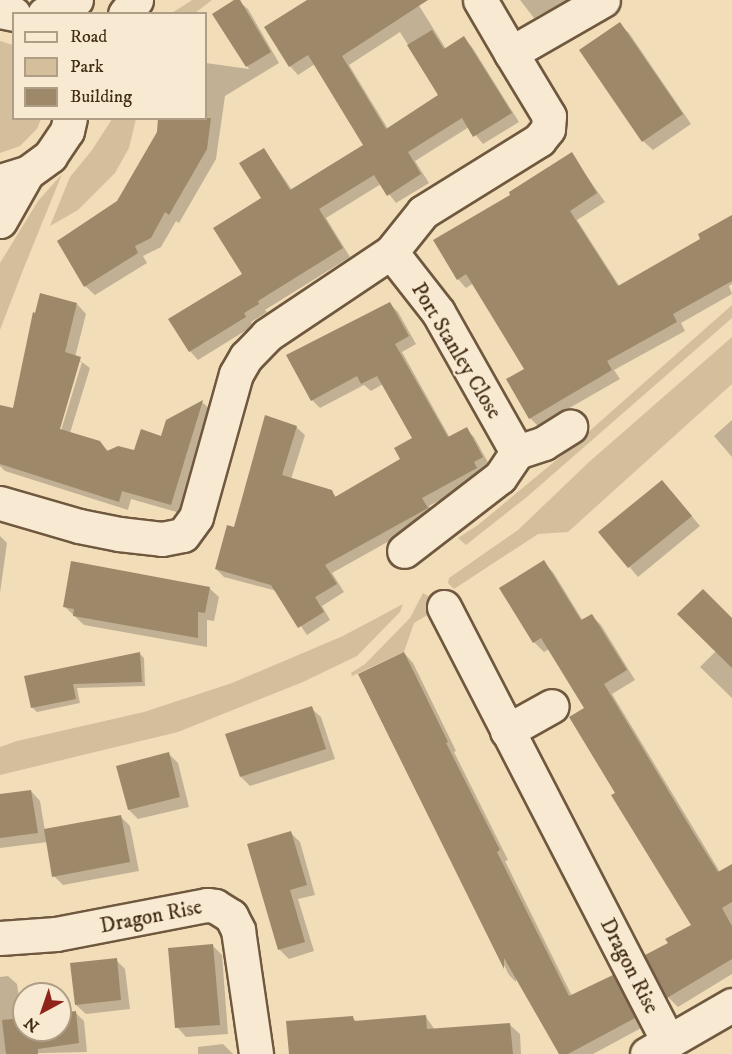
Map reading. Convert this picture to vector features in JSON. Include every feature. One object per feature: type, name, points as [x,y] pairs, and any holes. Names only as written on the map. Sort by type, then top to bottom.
[{"type":"street","points":[[49,12],[76,0]]},
{"type":"street","points":[[127,12],[136,0]]},
{"type":"street","points":[[0,503],[79,526],[128,535],[162,539],[183,535],[196,517],[236,374],[246,357],[267,335],[391,252],[423,212],[520,153],[539,140],[548,129],[549,116],[480,0]]},
{"type":"street","points":[[511,53],[603,0]]},
{"type":"street","points":[[0,221],[13,177],[50,156],[67,131],[70,120]]},
{"type":"street","name":"Port Stanley Close","points":[[391,252],[438,312],[517,452]]},
{"type":"street","points":[[404,551],[500,477],[517,452],[544,443],[570,427]]},
{"type":"street","name":"Dragon Rise","points":[[444,607],[507,731],[658,1048],[732,1005]]},
{"type":"street","points":[[507,731],[552,706]]},
{"type":"street","name":"Dragon Rise","points":[[0,938],[56,934],[207,905],[215,906],[231,916],[238,930],[256,1054]]},
{"type":"green space","points":[[192,0],[212,0],[196,12],[174,12]]},
{"type":"green space","points":[[0,41],[12,45],[12,120],[41,120],[37,129],[20,146],[0,153]]},
{"type":"green space","points":[[111,120],[136,120],[129,148],[115,173],[78,210],[50,226],[70,177],[92,150]]},
{"type":"green space","points":[[62,174],[0,330],[0,263],[38,201]]},
{"type":"green space","points":[[732,305],[732,318],[528,496],[466,545],[458,538],[478,525],[560,457]]},
{"type":"green space","points":[[732,337],[732,384],[568,532],[538,534],[454,589],[448,583],[449,578],[518,530],[589,462]]},
{"type":"green space","points":[[423,593],[428,596],[436,610],[414,623],[404,652],[352,676],[351,673],[365,664],[410,618]]},
{"type":"green space","points":[[403,604],[400,612],[357,656],[303,682],[178,732],[0,775],[0,747],[17,741],[144,712],[232,683],[343,636]]},
{"type":"building","points":[[234,0],[240,0],[271,52],[246,67],[212,14]]},
{"type":"building","points":[[307,0],[428,0],[342,56],[386,129],[438,95],[407,45],[432,30],[444,49],[464,36],[512,113],[473,137],[462,118],[408,152],[421,174],[387,196],[374,175],[319,209],[343,248],[258,301],[259,304],[244,313],[246,317],[189,352],[168,319],[242,274],[213,228],[261,198],[239,163],[264,148],[290,190],[363,145],[308,55],[289,67],[264,27]]},
{"type":"building","points":[[620,22],[683,114],[642,142],[579,50]]},
{"type":"building","points":[[211,118],[207,149],[169,215],[165,212],[151,238],[135,246],[138,253],[84,287],[57,241],[117,201],[157,132],[158,120],[207,120]]},
{"type":"building","points":[[572,152],[597,193],[570,211],[618,286],[700,239],[698,234],[732,215],[732,281],[673,314],[677,322],[607,361],[612,370],[529,419],[506,379],[524,369],[466,274],[457,280],[433,240],[510,195],[509,192]]},
{"type":"building","points":[[40,293],[77,303],[65,352],[81,357],[60,429],[100,441],[107,451],[118,446],[134,450],[141,429],[161,436],[166,420],[203,400],[171,505],[122,491],[119,502],[0,464],[0,405],[13,408],[33,312],[35,313]]},
{"type":"building","points":[[390,302],[409,336],[395,344],[448,437],[467,427],[483,457],[474,462],[477,468],[422,498],[428,508],[325,565],[337,584],[315,597],[324,612],[298,628],[271,585],[215,569],[227,525],[234,527],[265,415],[297,426],[282,475],[332,490],[335,497],[400,459],[394,448],[412,438],[377,376],[361,384],[357,376],[311,401],[286,355]]},
{"type":"building","points":[[662,480],[692,516],[628,568],[598,532]]},
{"type":"building","points":[[544,560],[581,620],[592,614],[627,670],[604,684],[696,837],[718,872],[732,864],[732,902],[722,908],[732,926],[732,959],[667,998],[645,955],[668,943],[665,939],[691,925],[611,795],[615,793],[569,717],[584,708],[541,638],[533,643],[499,588]]},
{"type":"building","points":[[71,561],[210,587],[205,613],[198,612],[198,638],[73,616],[74,609],[63,607]]},
{"type":"building","points":[[703,589],[732,618],[732,668],[677,614]]},
{"type":"building","points":[[140,652],[142,682],[73,684],[76,699],[31,708],[24,676]]},
{"type":"building","points":[[404,652],[448,742],[446,743],[500,850],[497,852],[569,996],[613,975],[635,1018],[568,1054],[559,1054],[504,958],[504,969],[358,674]]},
{"type":"building","points":[[312,706],[326,749],[240,777],[225,734]]},
{"type":"building","points":[[169,752],[180,797],[128,810],[116,766]]},
{"type":"building","points":[[31,790],[38,833],[0,838],[0,794]]},
{"type":"building","points":[[121,815],[130,862],[52,877],[44,829]]},
{"type":"building","points":[[291,831],[307,885],[290,890],[305,942],[278,950],[247,844]]},
{"type":"building","points":[[213,944],[220,1025],[175,1028],[168,948]]},
{"type":"building","points":[[117,958],[121,1000],[75,1005],[70,963]]},
{"type":"building","points":[[76,1011],[79,1043],[38,1049],[38,1054],[6,1054],[2,1020],[12,1019],[12,1042],[72,1042],[72,1012]]},
{"type":"building","points":[[426,1015],[427,1029],[510,1023],[513,1054],[289,1054],[286,1021],[353,1016],[354,1021]]}]
